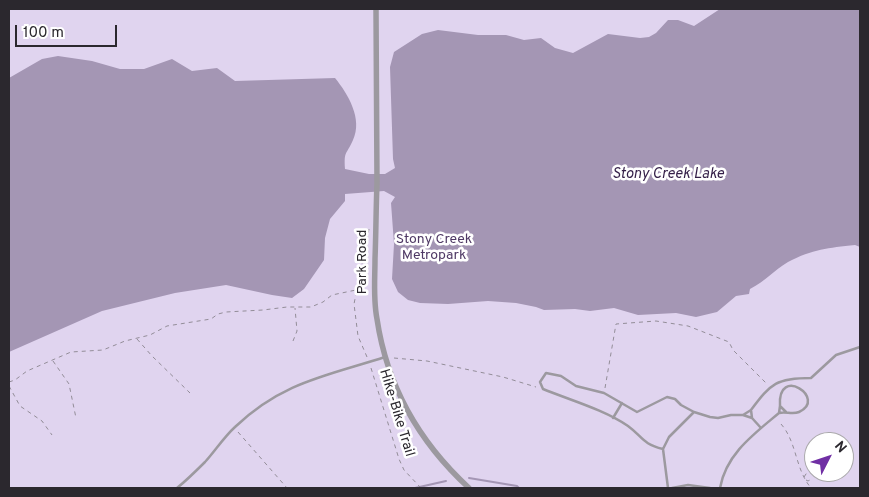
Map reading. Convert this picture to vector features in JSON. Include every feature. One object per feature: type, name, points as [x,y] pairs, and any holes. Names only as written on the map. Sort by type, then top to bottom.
[{"type":"street","name":"Park Road","points":[[376,9],[377,172],[374,289],[376,319],[385,357],[408,416],[423,438],[469,488]]},
{"type":"lane","points":[[743,415],[751,410],[761,396],[776,383],[789,378],[810,378],[836,355],[860,347]]},
{"type":"lane","points":[[177,488],[205,462],[234,428],[267,400],[313,378],[385,357]]},
{"type":"lane","points":[[663,449],[642,441],[628,426],[613,418],[593,408],[543,389],[540,382],[546,373],[561,376],[576,386],[604,393],[637,412],[667,397],[675,399],[681,405],[694,412],[718,418],[743,415],[752,418],[761,428]]},
{"type":"lane","points":[[720,488],[727,464],[735,453],[779,413],[796,413],[803,409],[807,401],[805,392],[794,386],[785,388],[780,396],[779,413]]},
{"type":"lane","points":[[613,418],[622,403]]},
{"type":"lane","points":[[780,406],[786,412]]},
{"type":"lane","points":[[751,410],[752,418]]},
{"type":"lane","points":[[668,488],[663,449],[669,436],[694,412]]},
{"type":"lane","points":[[672,488],[688,485],[710,488]]},
{"type":"path","name":"Hike-Bike Trail","points":[[368,359],[358,336],[354,304],[370,227]]},
{"type":"path","points":[[9,382],[27,371],[71,352],[103,350],[150,335],[167,326],[211,319],[218,314],[226,312],[311,307],[332,295],[357,290]]},
{"type":"path","points":[[293,341],[297,332],[295,307]]},
{"type":"path","points":[[604,393],[616,324],[656,321],[688,326],[729,342],[733,350],[771,388]]},
{"type":"path","points":[[136,338],[190,393]]},
{"type":"path","points":[[385,357],[427,361],[503,377],[543,389]]},
{"type":"path","points":[[53,361],[69,384],[76,418]]},
{"type":"path","name":"Hike-Bike Trail","points":[[371,366],[399,459],[404,470],[421,488]]},
{"type":"path","points":[[9,386],[20,406],[42,421],[52,435]]},
{"type":"path","points":[[781,424],[788,432],[804,479]]},
{"type":"path","points":[[234,428],[287,488]]},
{"type":"green space","name":"Stony Creek Metropark","points":[[9,9],[860,9],[860,488],[9,488]]},
{"type":"water","name":"Stony Creek Lake","points":[[720,9],[860,9],[860,247],[855,245],[829,248],[797,258],[783,265],[761,283],[750,289],[749,294],[736,296],[717,312],[696,317],[676,313],[638,315],[614,308],[590,311],[575,309],[544,310],[516,303],[488,301],[448,304],[420,303],[408,300],[398,292],[392,279],[394,244],[391,203],[395,197],[384,191],[345,194],[345,201],[330,219],[325,238],[324,260],[304,289],[292,298],[226,285],[175,293],[102,311],[9,352],[9,78],[42,59],[58,56],[92,61],[120,69],[144,69],[172,59],[192,71],[217,68],[235,81],[335,78],[345,91],[353,107],[356,124],[356,132],[345,156],[345,169],[369,174],[385,174],[395,168],[393,159],[390,67],[394,52],[422,34],[438,30],[478,35],[506,35],[524,40],[541,38],[555,48],[573,53],[608,34],[640,38],[649,37],[656,33],[668,20],[678,20],[694,26]]},
{"type":"waterway","points":[[469,478],[517,486],[519,488]]},
{"type":"waterway","points":[[415,488],[446,481]]}]
